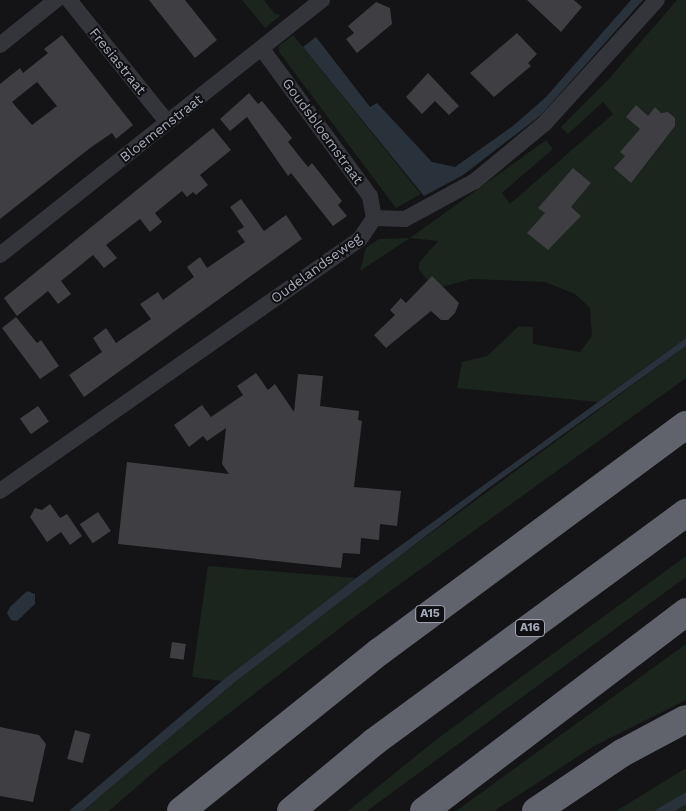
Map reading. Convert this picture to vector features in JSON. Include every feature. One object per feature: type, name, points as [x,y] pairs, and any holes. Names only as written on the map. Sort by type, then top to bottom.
[{"type":"highway","name":"A15","points":[[181,811],[379,652],[686,425]]},
{"type":"highway","name":"A16","points":[[290,811],[374,742],[686,513]]},
{"type":"highway","points":[[424,811],[686,612]]},
{"type":"highway","points":[[536,811],[622,754],[686,719]]},
{"type":"street","points":[[0,45],[56,0]]},
{"type":"street","name":"Fresiastraat","points":[[69,0],[167,122]]},
{"type":"street","name":"Bloemenstraat","points":[[0,255],[322,0]]},
{"type":"street","points":[[374,218],[405,219],[475,180],[545,123],[657,0]]},
{"type":"street","name":"Goudsbloemstraat","points":[[262,49],[370,196],[374,218]]},
{"type":"street","name":"Oudelandseweg","points":[[0,491],[360,239],[374,218]]},
{"type":"shaded area","points":[[242,0],[264,0],[275,14],[281,15],[265,28]]},
{"type":"shaded area","points":[[631,0],[643,0],[541,115],[463,175],[424,196],[303,47],[316,37],[370,107],[377,103],[432,162],[455,167],[513,126],[546,97]]},
{"type":"shaded area","points":[[677,0],[686,0],[686,338],[598,402],[457,388],[462,362],[487,356],[519,326],[533,327],[533,344],[580,352],[592,336],[590,308],[575,294],[545,282],[471,279],[435,289],[419,270],[419,263],[438,241],[410,238],[546,140],[553,149],[502,193],[510,204],[613,114],[603,102],[568,134],[561,127],[607,81]]},
{"type":"shaded area","points":[[293,35],[421,194],[396,208],[279,52],[279,46]]},
{"type":"shaded area","points":[[410,238],[360,271],[366,248],[379,239]]},
{"type":"shaded area","points":[[686,338],[686,346],[490,487],[235,682],[83,811],[69,811],[222,681],[356,578]]},
{"type":"shaded area","points":[[686,346],[686,378],[357,615],[163,764],[109,811],[83,811],[235,682],[363,583]]},
{"type":"shaded area","points":[[686,556],[686,577],[367,811],[348,811],[437,739]]},
{"type":"shaded area","points":[[208,566],[356,578],[223,681],[192,677]]},
{"type":"shaded area","points":[[27,591],[35,594],[35,604],[17,621],[11,620],[7,613],[10,607]]},
{"type":"shaded area","points":[[686,644],[686,700],[594,746],[494,811],[456,811]]},
{"type":"shaded area","points":[[686,768],[686,811],[616,811]]},
{"type":"shaded area","points":[[686,792],[686,804],[675,811],[654,811]]},
{"type":"building","points":[[149,0],[185,0],[217,40],[195,58]]},
{"type":"building","points":[[527,0],[574,0],[582,7],[561,32]]},
{"type":"building","points":[[376,2],[390,8],[392,24],[357,53],[346,39],[354,33],[348,26]]},
{"type":"building","points":[[517,33],[537,54],[528,63],[531,66],[494,97],[470,73]]},
{"type":"building","points":[[62,35],[133,125],[116,139],[112,133],[90,148],[0,219],[0,84],[20,68],[23,73],[48,53],[44,49]],"holes":[[[37,82],[57,106],[32,125],[12,102]]]},
{"type":"building","points":[[428,73],[459,106],[449,115],[435,101],[422,114],[406,97]]},
{"type":"building","points":[[249,93],[258,104],[262,101],[292,138],[288,142],[308,167],[312,163],[342,201],[338,205],[347,216],[333,226],[291,173],[288,176],[247,117],[230,131],[220,119]]},
{"type":"building","points":[[636,105],[648,116],[655,107],[661,113],[668,112],[675,118],[675,126],[631,183],[614,168],[625,156],[620,152],[640,129],[626,117]]},
{"type":"building","points":[[213,128],[231,150],[200,175],[208,185],[196,195],[193,192],[187,197],[182,191],[155,213],[162,222],[150,232],[140,219],[106,245],[117,258],[104,268],[93,255],[61,281],[71,294],[58,304],[48,291],[17,316],[4,298]]},
{"type":"building","points":[[573,168],[591,183],[571,207],[581,216],[548,250],[527,233],[545,213],[538,208]]},
{"type":"building","points":[[241,199],[264,231],[286,215],[302,239],[84,397],[69,375],[102,352],[93,338],[106,328],[116,343],[151,319],[140,304],[158,292],[163,300],[194,277],[187,267],[200,257],[207,268],[245,242],[237,231],[244,227],[230,207]]},
{"type":"building","points":[[432,276],[459,303],[455,313],[448,320],[441,320],[431,311],[386,348],[374,335],[395,315],[390,310],[401,298],[406,303]]},
{"type":"building","points":[[16,317],[37,343],[41,340],[59,366],[40,379],[2,328]]},
{"type":"building","points":[[256,373],[268,390],[275,384],[294,412],[298,374],[323,376],[320,406],[359,411],[358,420],[362,421],[354,487],[401,491],[397,526],[380,524],[379,540],[361,538],[360,554],[343,553],[341,568],[118,544],[127,462],[229,474],[222,464],[226,428],[207,441],[203,436],[189,447],[174,425],[202,405],[211,417],[243,395],[237,386]]},
{"type":"building","points":[[38,406],[49,422],[31,434],[20,419]]},
{"type":"building","points":[[50,504],[60,518],[67,514],[82,536],[70,545],[61,532],[47,542],[30,517],[35,508],[42,510]]},
{"type":"building","points":[[98,512],[111,531],[93,543],[80,524]]},
{"type":"building","points":[[172,642],[186,644],[184,660],[170,658]]},
{"type":"building","points":[[0,727],[39,735],[46,744],[33,802],[0,796]]},
{"type":"building","points":[[75,730],[90,734],[83,763],[67,759]]}]
